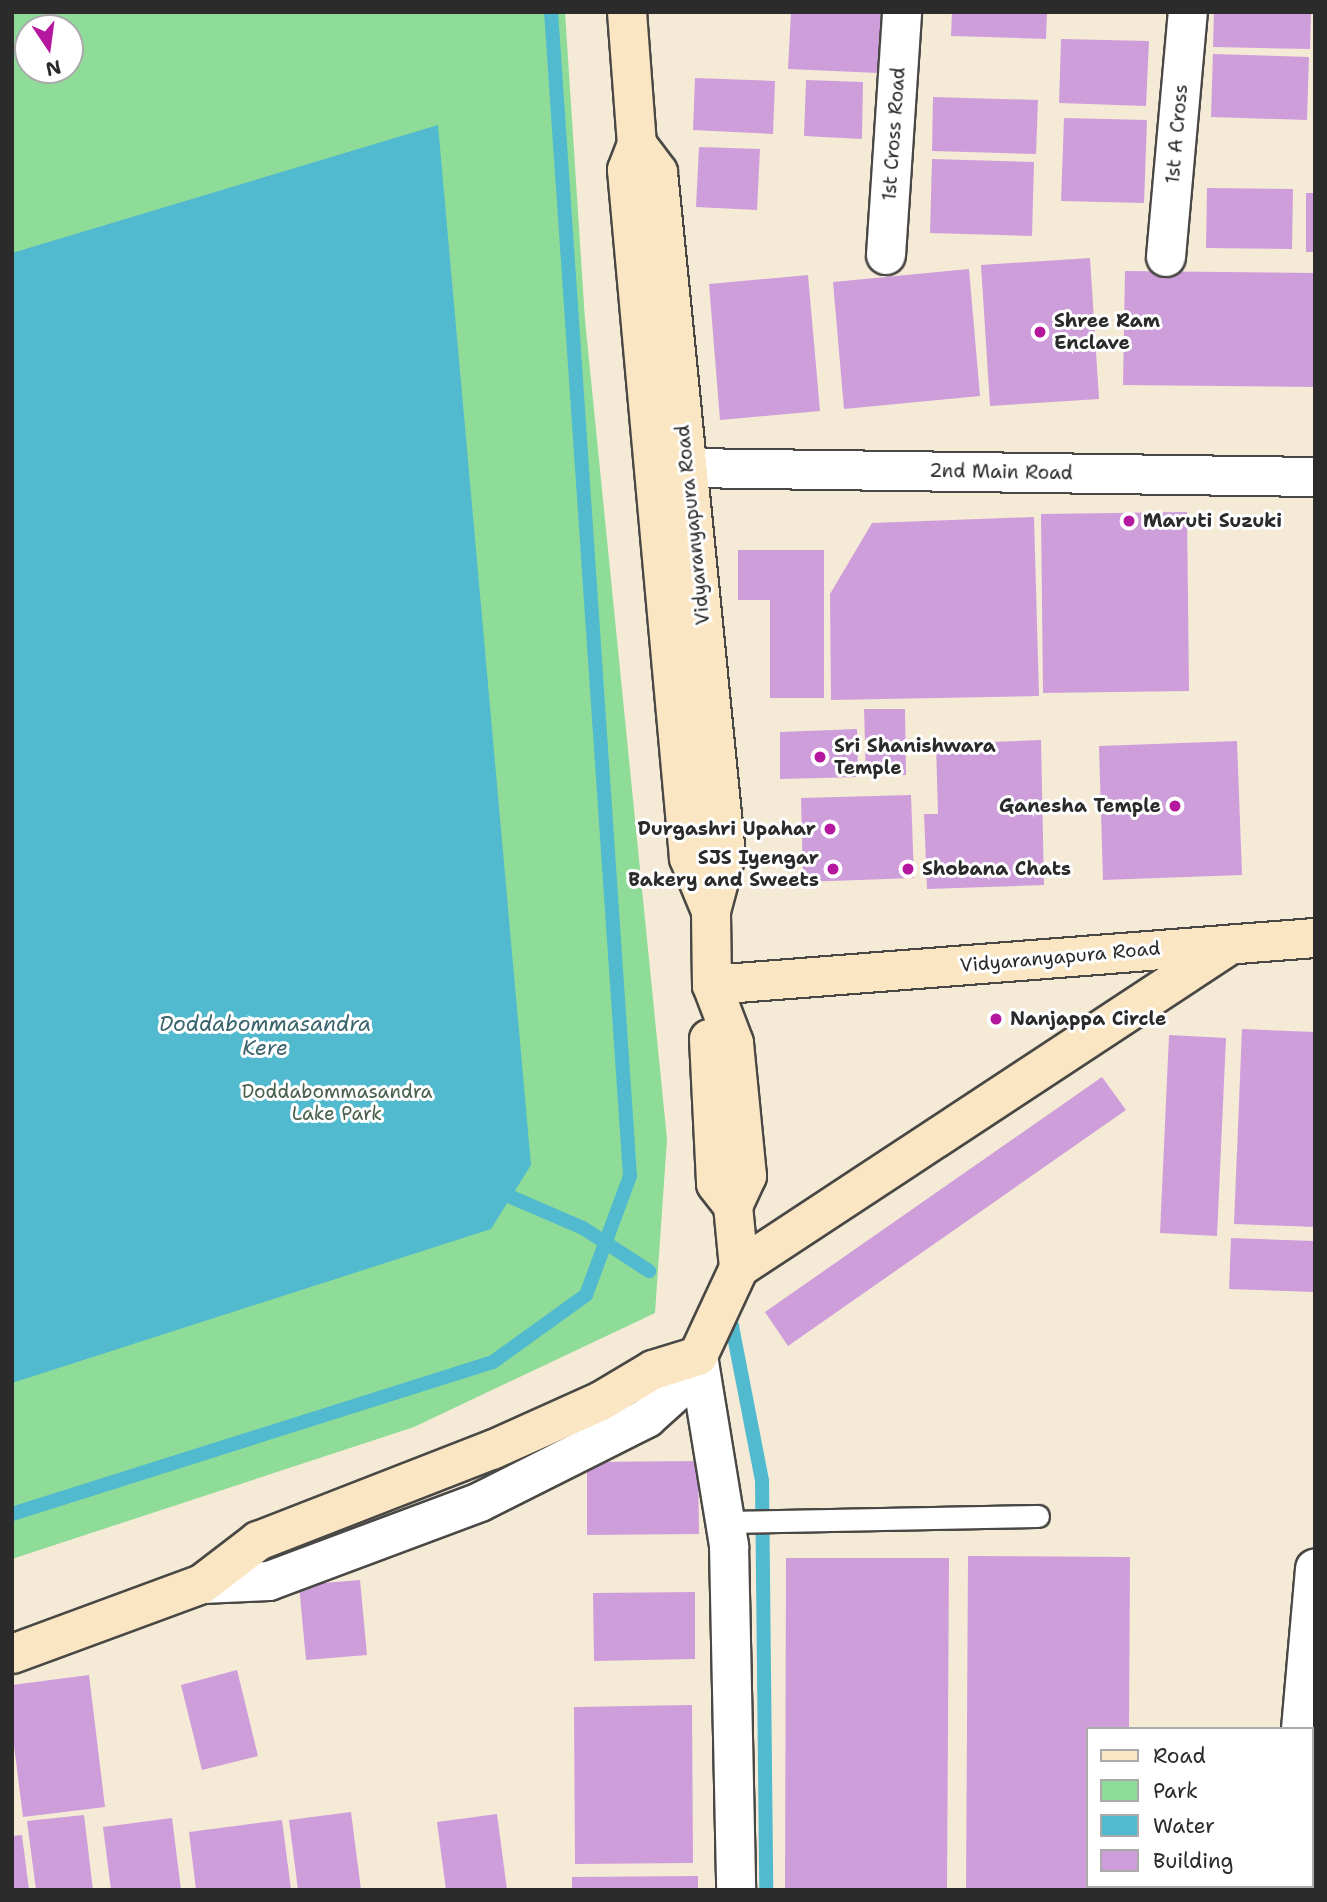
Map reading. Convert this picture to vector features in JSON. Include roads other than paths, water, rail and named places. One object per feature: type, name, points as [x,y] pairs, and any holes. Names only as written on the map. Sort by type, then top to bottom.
[{"type":"main road","name":"Vidyaranyapura Road","points":[[627,12],[637,144],[626,170],[688,845],[711,911]]},
{"type":"main road","name":"Vidyaranyapura Road","points":[[637,144],[658,172],[726,855],[711,911],[712,985],[1315,938]]},
{"type":"main road","points":[[739,1268],[1232,943]]},
{"type":"main road","points":[[12,1654],[202,1584],[258,1541],[492,1450],[601,1401],[653,1370],[698,1356],[739,1268],[733,1206],[716,1184],[709,1035],[734,1043],[712,985]]},
{"type":"street","name":"1st Cross Road","points":[[886,256],[902,12]]},
{"type":"street","name":"1st A Cross","points":[[1166,257],[1188,12]]},
{"type":"street","name":"2nd Main Road","points":[[687,468],[1315,477]]},
{"type":"street","points":[[698,1356],[733,1522],[736,1890]]},
{"type":"street","points":[[1301,1727],[1314,1576]]},
{"type":"lane","points":[[733,1522],[1038,1516]]},
{"type":"water","name":"Doddabommasandra Kere","points":[[438,125],[531,1165],[491,1229],[12,1383],[12,253]]},
{"type":"waterway","points":[[12,1514],[493,1362],[586,1295],[630,1176],[551,12]]},
{"type":"waterway","points":[[511,1197],[583,1228],[649,1271]]},
{"type":"waterway","points":[[724,1319],[732,1326],[762,1481],[766,1890]]},
{"type":"place","name":"Shree Ram Enclave","points":[[1040,332]]},
{"type":"place","name":"Maruti Suzuki","points":[[1129,521]]},
{"type":"place","name":"Sri Shanishwara Temple","points":[[820,757]]},
{"type":"place","name":"Ganesha Temple","points":[[1175,806]]},
{"type":"place","name":"Durgashri Upahar","points":[[830,829]]},
{"type":"place","name":"SJS Iyengar Bakery and Sweets","points":[[833,869]]},
{"type":"place","name":"Shobana Chats","points":[[908,869]]},
{"type":"place","name":"Nanjappa Circle","points":[[996,1019]]},
{"type":"park label","name":"Doddabommasandra Lake Park","points":[[337,1103]]}]
